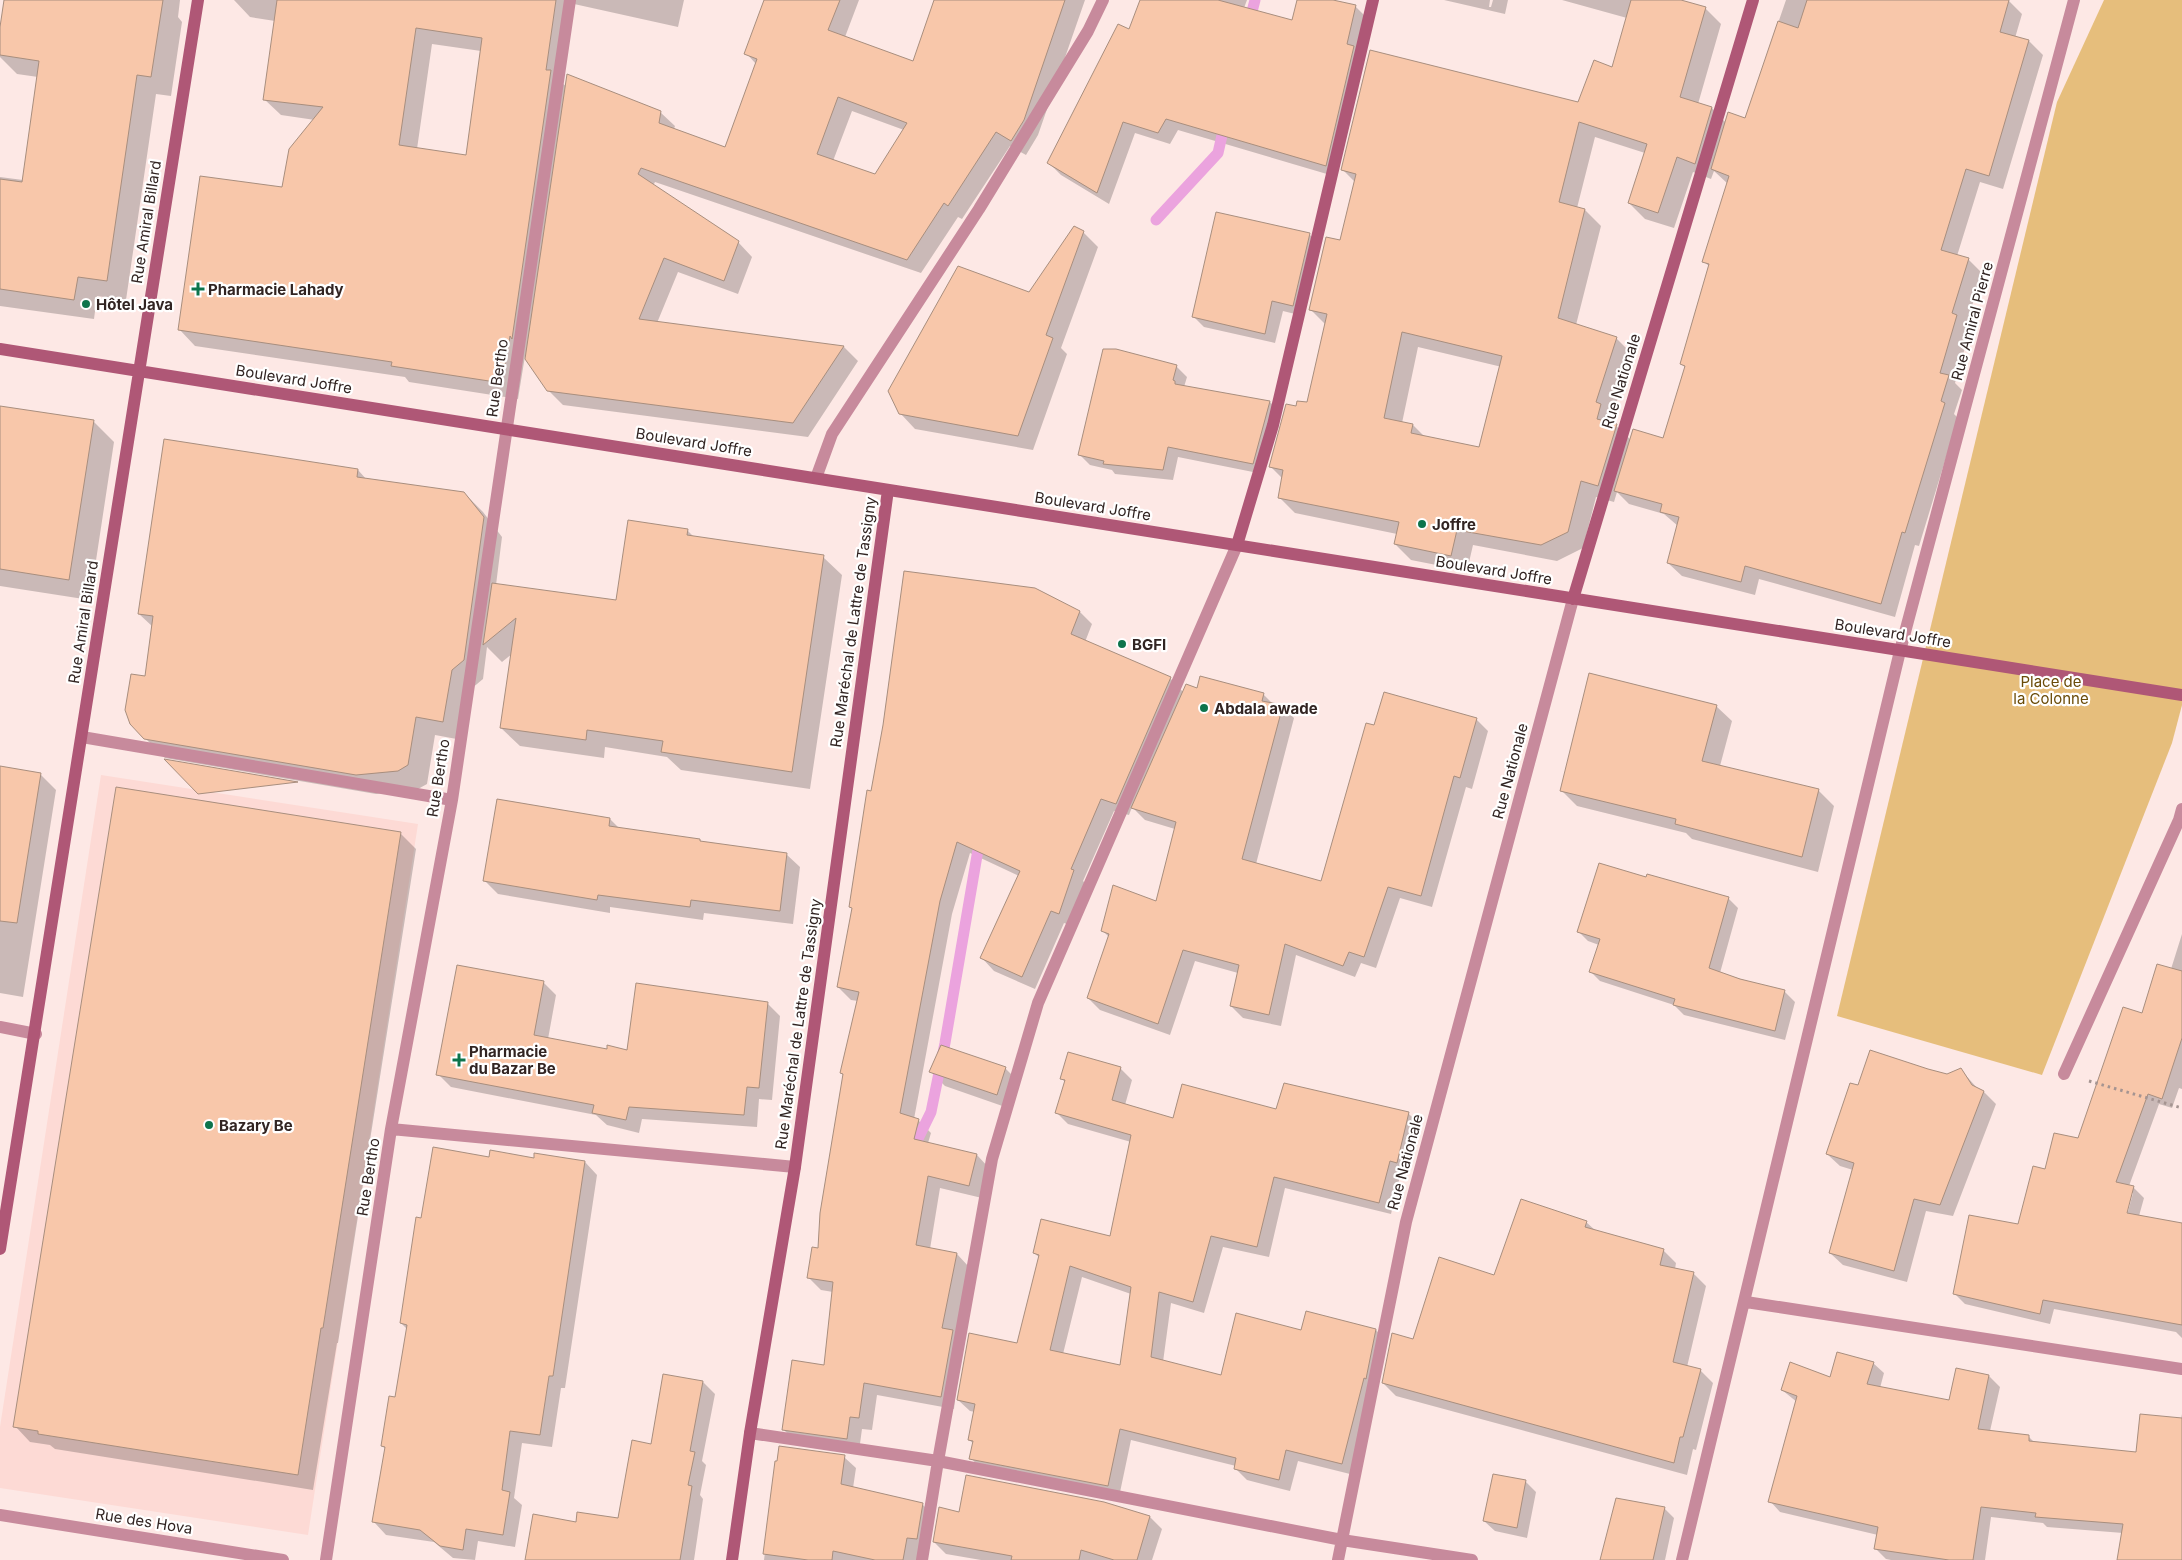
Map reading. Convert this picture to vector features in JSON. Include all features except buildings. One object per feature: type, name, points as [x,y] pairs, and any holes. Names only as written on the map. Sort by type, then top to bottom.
[{"type":"street","name":"Rue Amiral Billard","points":[[0,1249],[36,1034],[198,0]]},
{"type":"street","name":"Rue Bertho","points":[[326,1560],[391,1129],[452,800],[570,0]]},
{"type":"street","points":[[816,478],[832,434],[979,209],[1088,31],[1103,0]]},
{"type":"street","points":[[922,1560],[992,1159],[1038,1003],[1237,545],[1273,425],[1373,0]]},
{"type":"street","name":"Rue Nationale","points":[[1338,1560],[1406,1222],[1573,599],[1753,0]]},
{"type":"street","name":"Rue Amiral Pierre","points":[[1682,1560],[1746,1302],[1900,651],[2074,0]]},
{"type":"street","name":"Boulevard Joffre","points":[[0,349],[2182,695]]},
{"type":"street","name":"Rue Maréchal de Lattre de Tassigny","points":[[732,1560],[750,1433],[795,1167],[888,490]]},
{"type":"street","points":[[82,736],[452,800]]},
{"type":"street","points":[[2064,1074],[2179,820],[2182,809]]},
{"type":"street","points":[[0,1027],[36,1034]]},
{"type":"street","points":[[391,1129],[795,1167]]},
{"type":"street","points":[[1746,1302],[2182,1368]]},
{"type":"street","points":[[750,1433],[938,1460],[1342,1540],[1472,1560]]},
{"type":"street","name":"Rue des Hova","points":[[0,1515],[283,1560]]},
{"type":"path","points":[[2064,1074],[2182,1108]]},
{"type":"shaded area","name":"Bazary Be","points":[[101,775],[418,824],[308,1535],[0,1488],[0,1427]]},
{"type":"green space","name":"Place de la Colonne","points":[[2104,0],[2182,0],[2182,705],[2172,743],[2042,1075],[1837,1016],[2057,102]]},
{"type":"waterway","points":[[1249,23],[1255,0]]},
{"type":"waterway","points":[[1156,220],[1218,153],[1225,122]]},
{"type":"waterway","points":[[911,1153],[931,1112],[945,1043],[980,838]]},
{"type":"place","name":"Pharmacie Lahady","points":[[198,289]]},
{"type":"place","name":"Hôtel Java","points":[[86,304]]},
{"type":"place","name":"Joffre","points":[[1422,524]]},
{"type":"place","name":"BGFI","points":[[1122,644]]},
{"type":"place","name":"Abdala awade","points":[[1204,708]]},
{"type":"place","name":"Pharmacie du Bazar Be","points":[[459,1060]]},
{"type":"place","name":"Bazary Be","points":[[209,1125]]}]
